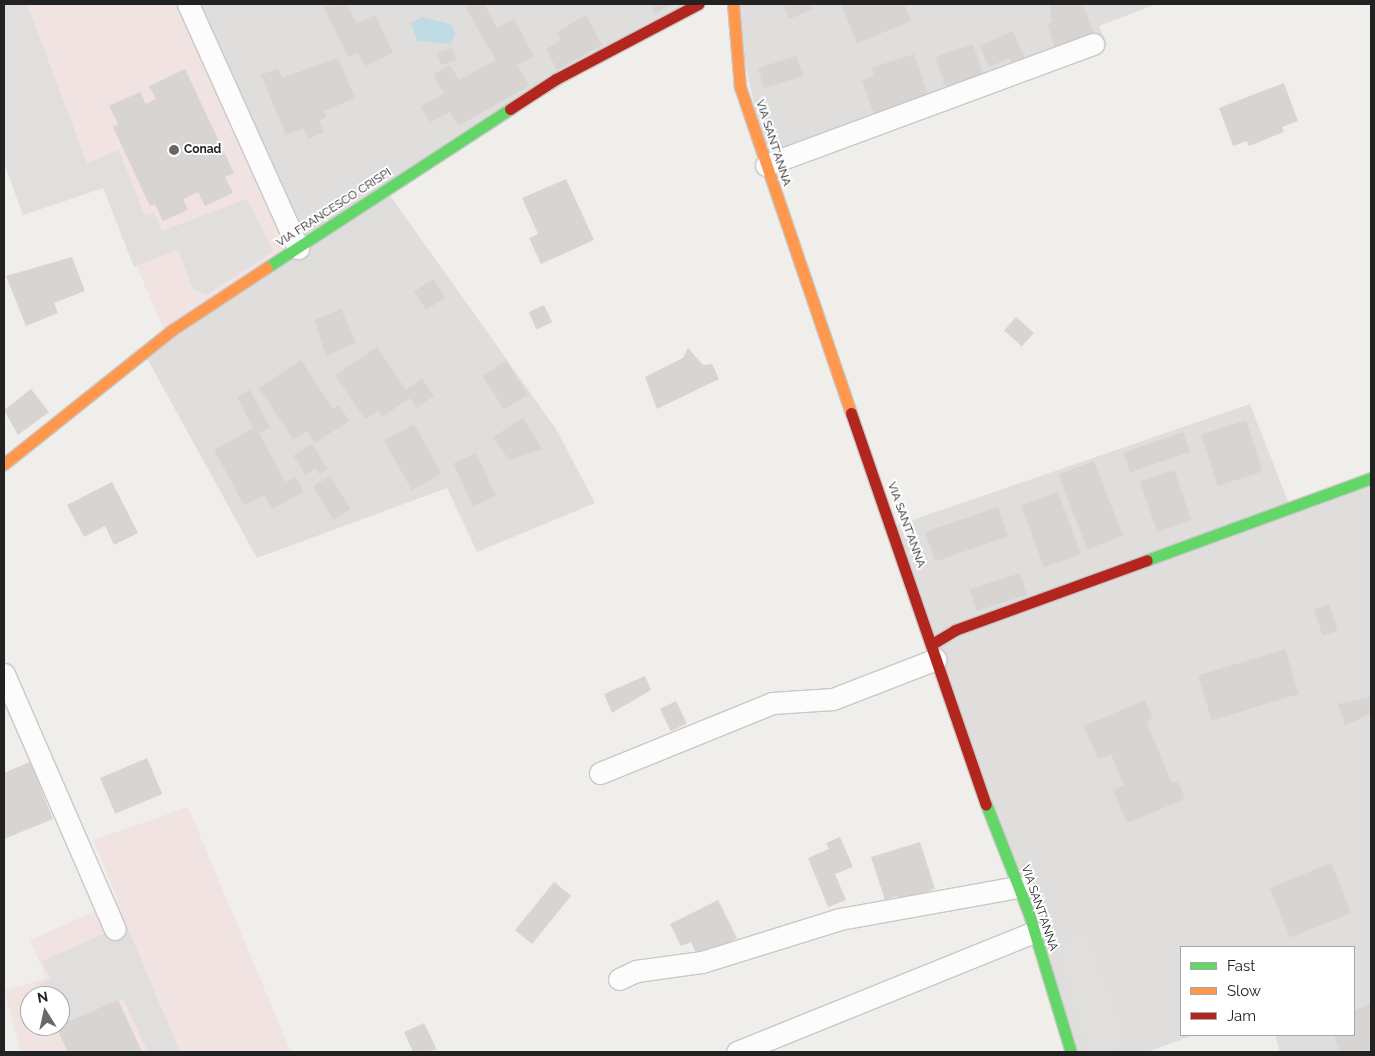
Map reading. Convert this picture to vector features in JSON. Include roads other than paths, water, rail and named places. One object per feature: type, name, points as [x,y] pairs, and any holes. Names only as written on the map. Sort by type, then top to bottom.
[{"type":"street","points":[[188,4],[298,248]]},
{"type":"street","name":"VIA FRANCESCO CRISPI","points":[[4,464],[172,330],[556,79],[698,4]]},
{"type":"street","name":"VIA SANT'ANNA","points":[[733,4],[732,44],[740,87],[934,651],[1034,932],[1071,1052]]},
{"type":"street","points":[[766,165],[1094,44]]},
{"type":"street","points":[[600,773],[772,703],[832,699],[934,651],[974,623],[1371,478]]},
{"type":"street","points":[[4,674],[115,929]]},
{"type":"street","points":[[619,979],[636,972],[702,962],[840,919],[1018,887]]},
{"type":"street","points":[[737,1052],[1034,932]]},
{"type":"water","points":[[423,17],[452,25],[455,35],[450,44],[417,41],[411,23]]},
{"type":"place","name":"Conad","points":[[174,150]]}]
